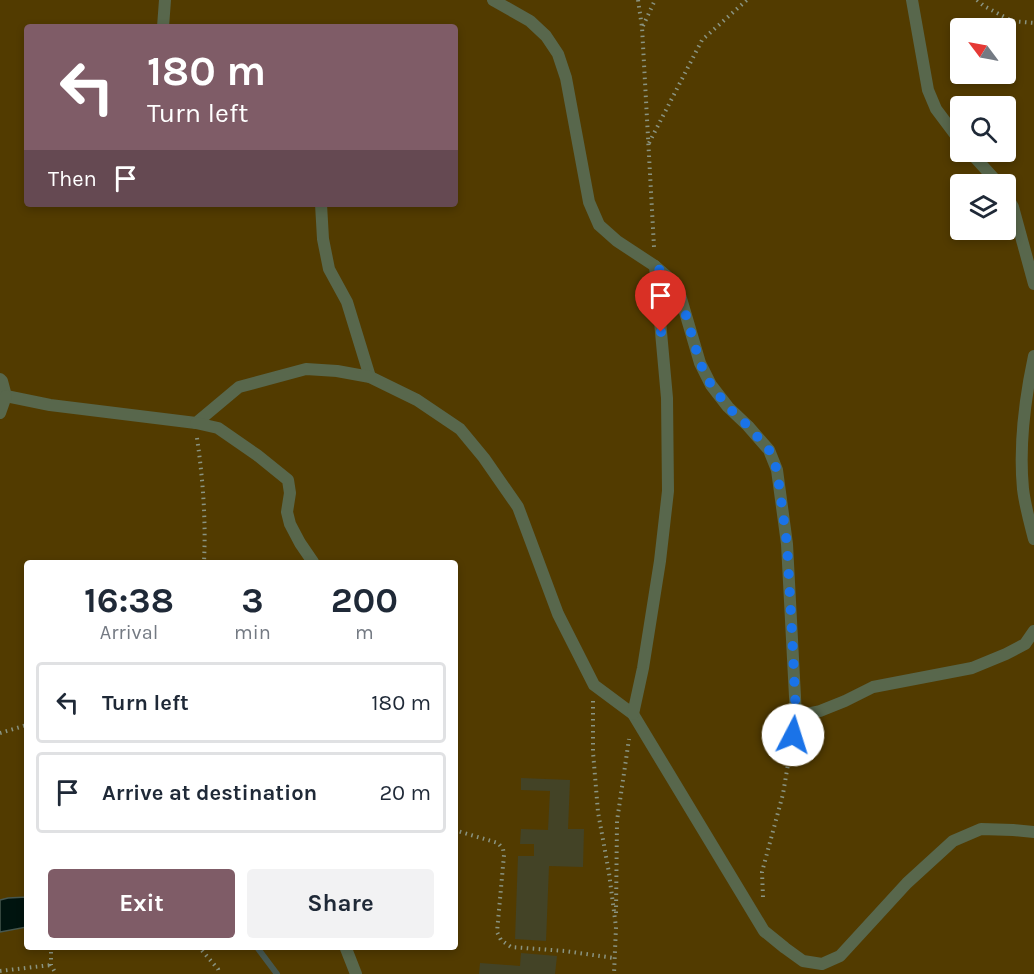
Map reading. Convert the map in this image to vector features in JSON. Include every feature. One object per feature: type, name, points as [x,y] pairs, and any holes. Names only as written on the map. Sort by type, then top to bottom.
[{"type":"lane","points":[[162,24],[165,0]]},
{"type":"lane","points":[[493,0],[530,21],[546,36],[558,54],[566,78],[589,202],[599,225],[616,242],[655,266],[669,278],[680,295],[700,363],[711,385],[728,407],[769,450],[777,470],[787,544],[796,716],[820,711],[873,687],[972,668],[1024,644],[1034,631]]},
{"type":"lane","points":[[912,0],[928,90],[936,109],[950,128]]},
{"type":"lane","points":[[979,162],[990,174]]},
{"type":"lane","points":[[321,207],[323,240],[329,268],[347,302],[370,377]]},
{"type":"lane","points":[[1016,218],[1034,284]]},
{"type":"lane","points":[[633,714],[643,668],[660,561],[668,490],[667,398],[655,266]]},
{"type":"lane","points":[[1034,356],[1025,410],[1022,455],[1023,491],[1034,539]]},
{"type":"lane","points":[[196,423],[239,387],[306,369],[337,371],[370,377],[417,400],[460,429],[484,458],[518,507],[558,614],[594,685],[633,714],[764,931],[803,961],[822,964],[840,956],[907,883],[953,841],[981,829],[1034,832]]},
{"type":"lane","points":[[0,379],[6,396],[0,413]]},
{"type":"lane","points":[[6,396],[50,405],[196,423],[218,428],[288,480],[290,493],[287,512],[290,524],[313,560]]},
{"type":"lane","points":[[347,950],[356,974]]},
{"type":"path","points":[[638,0],[642,27],[655,266]]},
{"type":"path","points":[[642,27],[655,0]]},
{"type":"path","points":[[648,144],[702,40],[747,0]]},
{"type":"path","points":[[977,0],[1012,21],[1034,23]]},
{"type":"path","points":[[196,423],[206,534],[204,560]]},
{"type":"path","points":[[594,685],[593,752],[598,812],[616,927]]},
{"type":"path","points":[[614,974],[617,821],[633,714]]},
{"type":"path","points":[[764,931],[762,872],[783,794],[796,716]]},
{"type":"path","points":[[0,733],[24,726]]},
{"type":"path","points":[[458,831],[498,843],[503,849],[498,932],[501,940],[511,946],[614,958]]},
{"type":"path","points":[[51,950],[51,965],[57,974]]},
{"type":"path","points":[[201,950],[218,969],[219,974]]},
{"type":"path","points":[[0,971],[51,965]]},
{"type":"shaded area","points":[[0,0],[1034,0],[1034,974],[0,974]]},
{"type":"shaded area","points":[[24,897],[24,928],[0,932],[0,900]]},
{"type":"building","points":[[521,778],[570,780],[568,829],[584,829],[583,867],[549,866],[546,941],[515,939],[518,856],[534,856],[534,844],[520,844],[521,829],[548,830],[550,791],[521,790]]},
{"type":"building","points":[[521,953],[557,956],[555,974],[479,974],[480,963],[520,966]]},
{"type":"waterway","points":[[259,950],[277,974]]},
{"type":"route","points":[[661,332],[655,266],[669,278],[680,295],[700,363],[711,385],[728,407],[769,450],[777,470],[787,544],[796,716],[793,735]]}]
